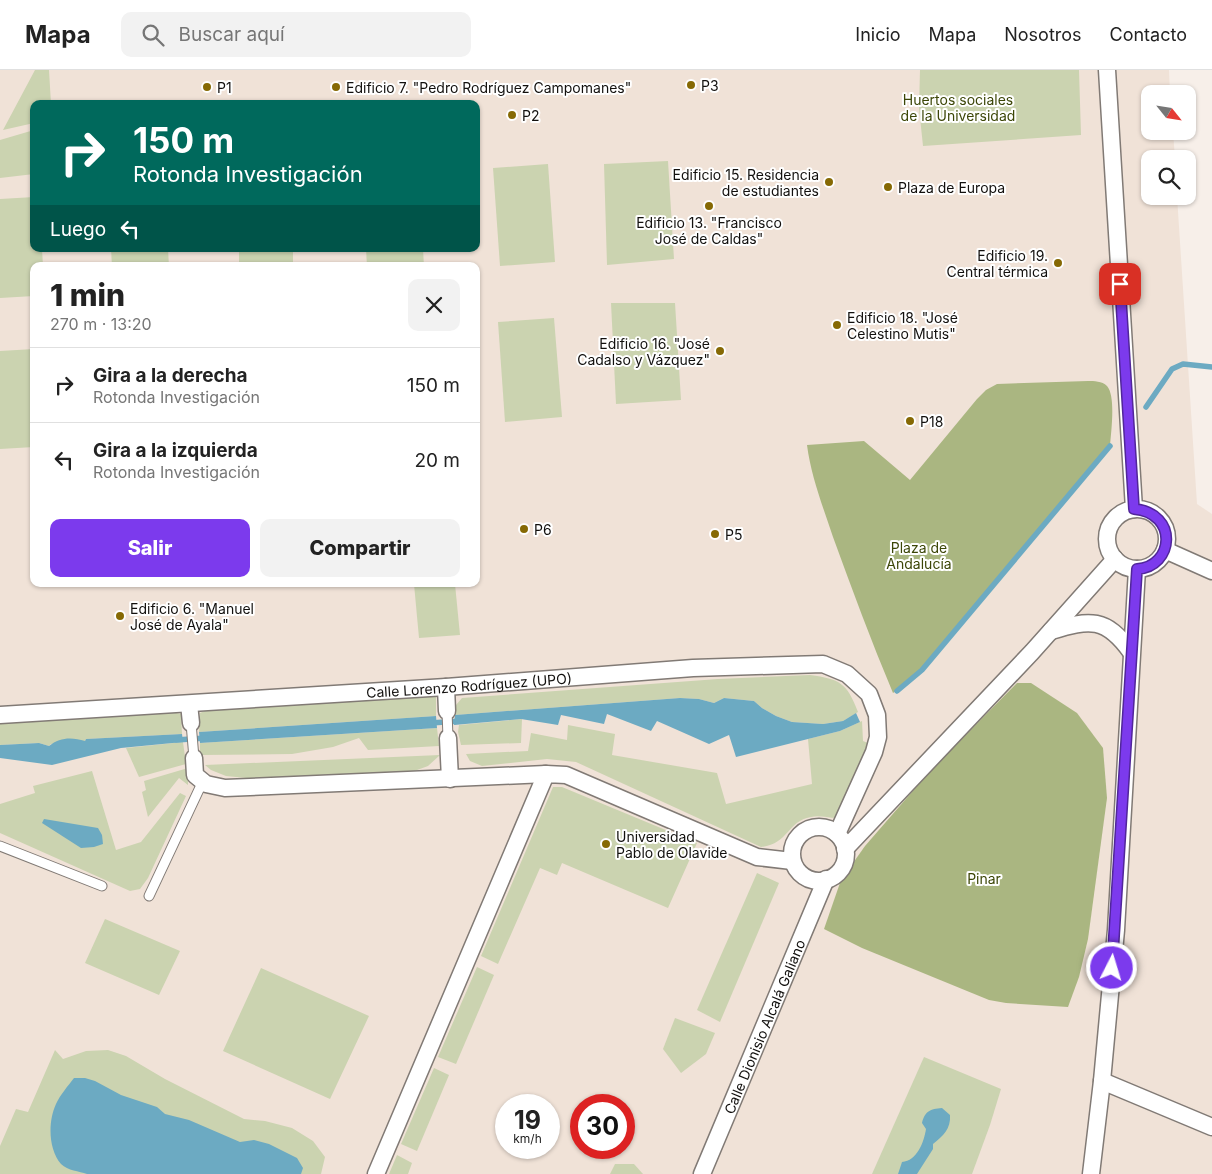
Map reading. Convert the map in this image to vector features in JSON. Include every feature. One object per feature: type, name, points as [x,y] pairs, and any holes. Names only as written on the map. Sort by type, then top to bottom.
[{"type":"street","points":[[1107,70],[1134,509]]},
{"type":"street","points":[[1134,509],[1144,510],[1153,514],[1165,530],[1167,540],[1165,550],[1160,558],[1144,568],[1124,567],[1110,554],[1107,535],[1110,525],[1120,514],[1134,509]]},
{"type":"street","points":[[1165,550],[1212,571]]},
{"type":"street","points":[[845,849],[1051,632],[1115,559]]},
{"type":"street","points":[[1091,1174],[1116,930],[1137,569]]},
{"type":"street","points":[[1051,632],[1086,623],[1102,624],[1115,632],[1132,652]]},
{"type":"street","name":"Calle Lorenzo Rodríguez (UPO)","points":[[0,715],[446,687],[693,668],[823,664],[847,674],[868,694],[877,715],[878,737],[874,752],[837,834]]},
{"type":"street","points":[[446,687],[447,711]]},
{"type":"street","points":[[190,704],[191,723]]},
{"type":"street","points":[[448,738],[450,779]]},
{"type":"street","points":[[194,758],[195,775],[206,784],[225,788],[546,774],[566,775],[757,857],[792,861]]},
{"type":"street","points":[[376,1174],[546,774]]},
{"type":"street","points":[[813,827],[830,829],[837,834],[845,849],[843,866],[837,874],[826,880],[811,880],[803,876],[796,870],[792,861],[791,852],[798,836],[805,830],[813,827]]},
{"type":"street","name":"Calle Dionisio Alcalá Galiano","points":[[702,1174],[826,880]]},
{"type":"street","points":[[1102,1081],[1212,1127]]},
{"type":"lane","points":[[447,711],[448,738]]},
{"type":"lane","points":[[191,723],[194,758]]},
{"type":"lane","points":[[149,896],[203,781]]},
{"type":"lane","points":[[0,846],[102,886]]},
{"type":"shaded area","name":"Universidad Pablo de Olavide","points":[[0,70],[1169,70],[1170,85],[1141,85],[1141,140],[1174,140],[1174,150],[1141,150],[1141,205],[1178,205],[1197,504],[1212,514],[1212,1174],[0,1174]]},
{"type":"green space","points":[[35,70],[49,70],[51,100],[30,100],[30,124],[3,130]]},
{"type":"green space","name":"Huertos sociales de la Universidad","points":[[920,70],[1079,70],[1081,135],[923,146],[919,108]]},
{"type":"green space","points":[[30,131],[30,174],[0,178],[0,140]]},
{"type":"green space","points":[[668,161],[674,259],[607,265],[604,164]]},
{"type":"green space","points":[[548,164],[555,262],[500,266],[493,168]]},
{"type":"green space","points":[[30,197],[30,252],[42,252],[43,262],[30,262],[30,296],[0,298],[0,199]]},
{"type":"green space","points":[[111,252],[168,252],[169,262],[112,262]]},
{"type":"green space","points":[[239,252],[293,252],[293,262],[239,262]]},
{"type":"green space","points":[[366,252],[423,252],[424,262],[367,262]]},
{"type":"green space","points":[[611,303],[675,303],[681,400],[616,404]]},
{"type":"green space","points":[[554,318],[562,417],[505,422],[498,322]]},
{"type":"green space","points":[[30,349],[30,447],[0,449],[0,351]]},
{"type":"green space","name":"Plaza de Andalucía","points":[[1088,381],[1103,383],[1110,391],[1112,414],[1110,446],[922,670],[893,693],[869,634],[821,503],[807,445],[864,441],[910,480],[986,390],[997,384]]},
{"type":"green space","points":[[414,587],[455,587],[460,635],[419,638]]},
{"type":"green space","points":[[810,675],[829,678],[841,684],[850,695],[858,712],[843,721],[823,724],[792,722],[776,716],[754,701],[724,698],[714,703],[699,699],[680,698],[455,715],[456,705],[462,698],[718,679]]},
{"type":"green space","name":"Pinar","points":[[1017,683],[1031,683],[1077,713],[1103,748],[1107,798],[1088,939],[1079,977],[1068,1007],[989,1000],[862,948],[824,929],[841,880],[865,846],[931,770]]},
{"type":"green space","points":[[436,696],[436,716],[199,732],[200,713],[207,710]]},
{"type":"green space","points":[[172,712],[181,714],[182,734],[86,739],[85,741],[51,744],[49,746],[39,743],[0,745],[0,723]]},
{"type":"green space","points":[[522,719],[521,743],[461,745],[458,732],[459,725]]},
{"type":"green space","points":[[862,721],[863,741],[870,744],[836,818],[817,816],[803,819],[777,842],[761,847],[576,762],[547,759],[482,766],[470,761],[466,754],[528,751],[531,733],[567,740],[568,725],[615,734],[612,755],[717,773],[726,804],[812,784],[808,739],[840,731]]},
{"type":"green space","points":[[437,728],[439,746],[368,750],[359,738],[333,747],[292,754],[200,755],[200,743]]},
{"type":"green space","points":[[183,742],[186,764],[139,777],[126,748]]},
{"type":"green space","points":[[440,755],[428,766],[409,773],[257,779],[226,776],[211,770],[205,765]]},
{"type":"green space","points":[[188,768],[188,785],[179,778],[148,817],[142,792],[146,790],[144,781]]},
{"type":"green space","points":[[92,771],[116,850],[141,842],[180,793],[186,796],[148,878],[140,889],[130,891],[0,833],[0,804],[35,793],[33,786]]},
{"type":"green space","points":[[553,787],[562,787],[697,843],[668,908],[562,863],[557,875],[540,868],[498,964],[481,956]]},
{"type":"green space","points":[[757,873],[779,883],[720,1022],[697,1010]]},
{"type":"green space","points":[[105,919],[180,951],[159,995],[85,963]]},
{"type":"green space","points":[[477,967],[494,975],[456,1064],[438,1057]]},
{"type":"green space","points":[[261,968],[369,1016],[330,1099],[223,1051]]},
{"type":"green space","points":[[675,1018],[715,1033],[706,1054],[681,1073],[663,1049]]},
{"type":"green space","points":[[55,1050],[63,1059],[86,1051],[108,1050],[126,1056],[165,1079],[244,1119],[265,1121],[292,1128],[313,1141],[325,1157],[321,1174],[0,1174],[0,1146],[16,1109],[28,1112]]},
{"type":"green space","points":[[924,1057],[1001,1089],[972,1174],[872,1174]]},
{"type":"green space","points":[[434,1068],[449,1075],[417,1151],[401,1144]]},
{"type":"green space","points":[[397,1155],[412,1163],[408,1174],[389,1174]]},
{"type":"green space","points":[[615,1164],[634,1164],[643,1174],[610,1174]]},
{"type":"water","points":[[680,698],[699,699],[714,703],[724,698],[754,701],[776,716],[792,722],[823,724],[843,721],[856,713],[860,722],[840,731],[736,757],[729,735],[709,744],[657,721],[651,731],[607,714],[604,724],[561,715],[558,725],[521,719],[454,725],[455,715]]},
{"type":"water","points":[[436,716],[437,728],[200,743],[199,732]]},
{"type":"water","points":[[182,734],[183,742],[121,748],[52,765],[0,758],[0,745],[39,743],[49,746],[57,741],[66,739],[85,741],[86,739]]},
{"type":"water","points":[[44,819],[98,828],[102,835],[103,844],[81,848],[42,823]]},
{"type":"water","points":[[74,1078],[85,1078],[95,1081],[121,1095],[157,1107],[165,1114],[189,1120],[240,1142],[254,1140],[269,1144],[297,1158],[303,1168],[301,1174],[87,1174],[67,1168],[61,1164],[54,1151],[51,1126],[56,1104]]},
{"type":"water","points":[[942,1108],[950,1115],[946,1132],[933,1144],[933,1149],[917,1174],[898,1174],[902,1162],[916,1155],[924,1140],[926,1129],[922,1123],[926,1113]]},
{"type":"waterway","points":[[1146,407],[1172,369],[1183,364],[1212,367]]},
{"type":"waterway","points":[[897,691],[922,670],[1110,446]]},
{"type":"waterway","points":[[430,723],[461,721]]},
{"type":"waterway","points":[[176,740],[206,738]]},
{"type":"place","name":"P3","points":[[691,85]]},
{"type":"place","name":"P1","points":[[207,87]]},
{"type":"place","name":"Edificio 7. \"Pedro Rodríguez Campomanes\"","points":[[336,87]]},
{"type":"place","name":"P2","points":[[512,115]]},
{"type":"place","name":"Edificio 15. Residencia de estudiantes","points":[[829,182]]},
{"type":"place","name":"Plaza de Europa","points":[[888,187]]},
{"type":"place","name":"Edificio 13. \"Francisco José de Caldas\"","points":[[709,206]]},
{"type":"place","name":"Edificio 19. Central térmica","points":[[1058,263]]},
{"type":"place","name":"Edificio 18. \"José Celestino Mutis\"","points":[[837,325]]},
{"type":"place","name":"Edificio 16. \"José Cadalso y Vázquez\"","points":[[720,351]]},
{"type":"place","name":"P18","points":[[910,421]]},
{"type":"place","name":"P6","points":[[524,529]]},
{"type":"place","name":"P5","points":[[715,534]]},
{"type":"place","name":"Edificio 6. \"Manuel José de Ayala\"","points":[[120,616]]},
{"type":"place","name":"Universidad Pablo de Olavide","points":[[606,844]]},
{"type":"route","points":[[1112,968],[1116,930],[1137,569],[1144,568],[1160,558],[1165,550],[1167,540],[1165,530],[1153,514],[1144,510],[1134,509],[1120,284]]}]
